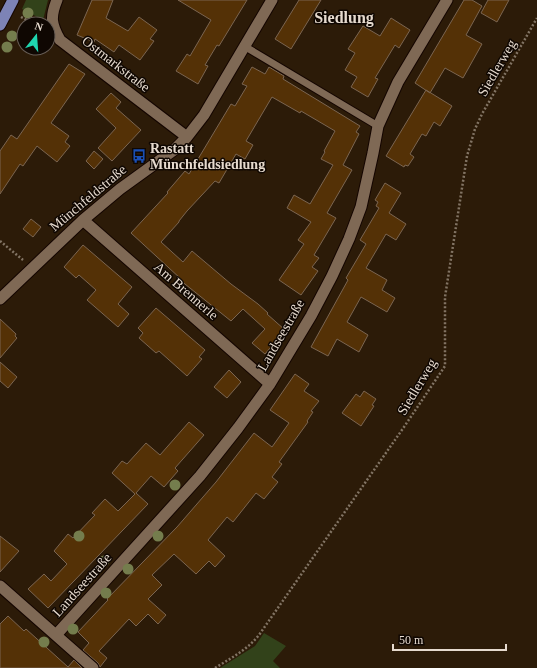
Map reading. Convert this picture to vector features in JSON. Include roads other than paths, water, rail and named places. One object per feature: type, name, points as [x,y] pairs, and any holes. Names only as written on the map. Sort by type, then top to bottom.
[{"type":"main road","points":[[0,25],[13,0]]},
{"type":"street","name":"Ostmarkstraße","points":[[57,0],[52,13],[52,21],[54,30],[60,40],[187,137]]},
{"type":"street","name":"Münchfeldstraße","points":[[0,299],[83,220],[120,189],[174,150],[187,137],[204,115],[272,0]]},
{"type":"street","name":"Landseestraße","points":[[56,635],[200,476],[270,384],[332,276],[349,239],[360,207],[378,126],[398,82],[447,0]]},
{"type":"street","name":"Am Brennerle","points":[[83,220],[270,384]]},
{"type":"street","points":[[0,586],[93,668]]},
{"type":"lane","points":[[244,46],[378,126]]},
{"type":"place","name":"Rastatt Münchfeldsiedlung","points":[[139,156]]},
{"type":"district","name":"Siedlung","points":[[344,17]]}]
